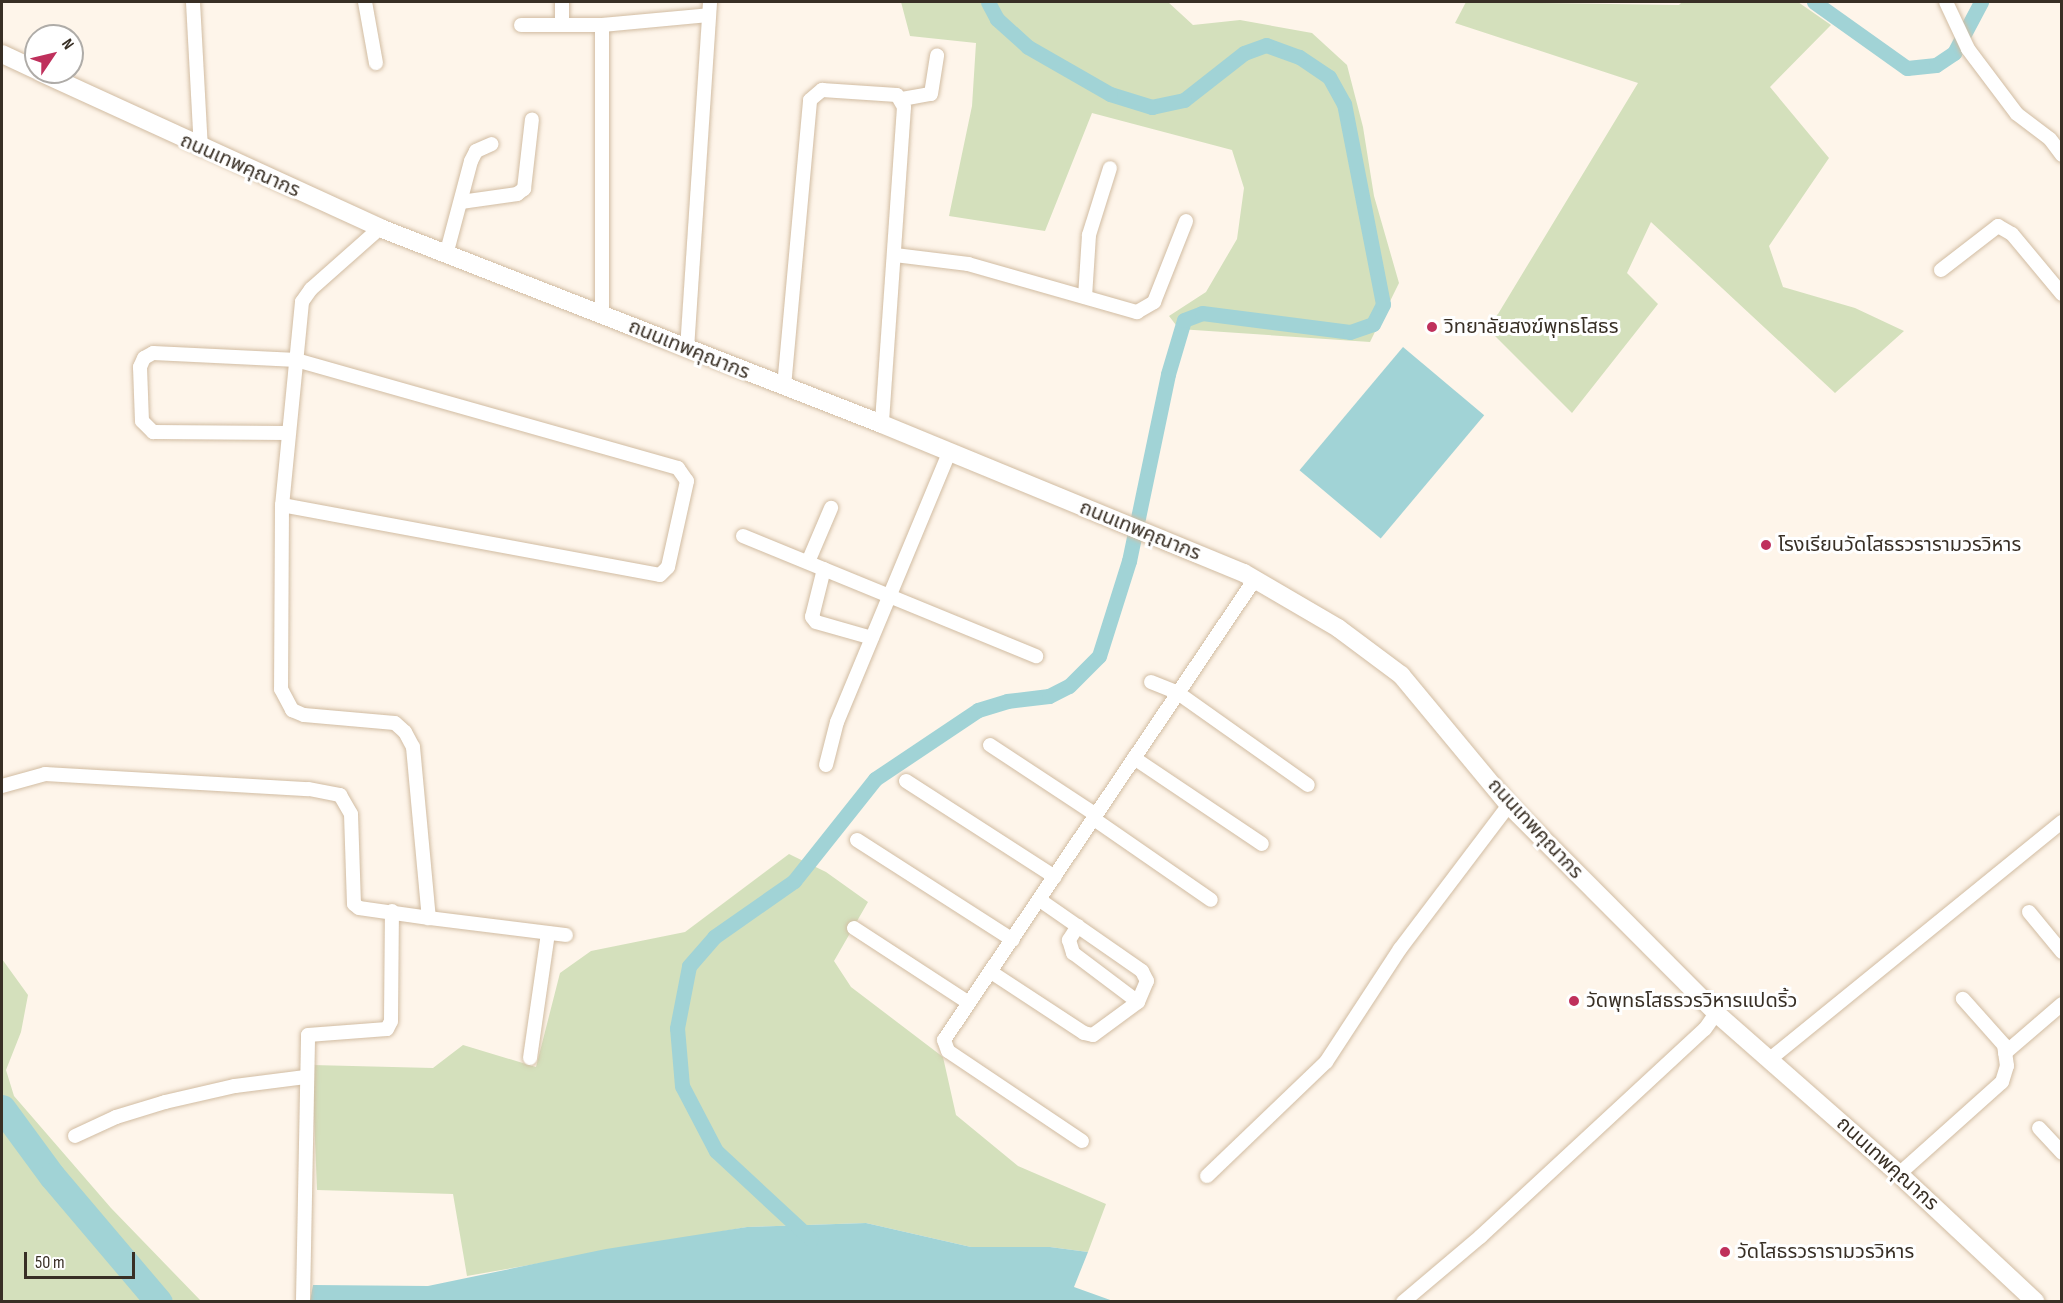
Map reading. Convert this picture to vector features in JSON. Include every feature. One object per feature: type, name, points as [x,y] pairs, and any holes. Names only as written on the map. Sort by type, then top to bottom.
[{"type":"main road","name":"ถนนเทพคุณากร","points":[[2,54],[24,64]]},
{"type":"main road","name":"ถนนเทพคุณากร","points":[[65,84],[201,149],[380,228],[882,424],[1255,579],[1338,628],[1401,675],[1509,805],[1716,1013],[1899,1174],[2036,1302]]},
{"type":"street","points":[[193,2],[201,149]]},
{"type":"street","points":[[365,2],[376,63]]},
{"type":"street","points":[[562,2],[562,24]]},
{"type":"street","points":[[1946,2],[1958,34],[1968,49],[2017,114],[2050,139],[2061,155]]},
{"type":"street","points":[[521,25],[602,25],[709,8],[687,349]]},
{"type":"street","points":[[602,25],[602,315]]},
{"type":"street","points":[[902,99],[931,94],[937,55]]},
{"type":"street","points":[[784,387],[810,100],[822,90],[897,94],[902,99],[895,255],[882,424]]},
{"type":"street","points":[[461,202],[518,194],[524,189],[532,119]]},
{"type":"street","points":[[446,255],[476,151],[492,144]]},
{"type":"street","points":[[1085,297],[1089,235],[1110,168]]},
{"type":"street","points":[[895,255],[968,264],[1137,312],[1147,309],[1154,302],[1186,221]]},
{"type":"street","points":[[1941,270],[1998,226],[2012,234],[2061,294]]},
{"type":"street","points":[[380,228],[304,297],[287,433],[282,505],[281,689],[284,701],[291,710],[304,716],[395,723],[405,732],[413,747],[429,918]]},
{"type":"street","points":[[282,505],[660,575],[668,567],[687,481],[678,468],[297,360],[153,353],[144,358],[141,367],[142,421],[153,432],[287,433]]},
{"type":"street","points":[[826,765],[837,722],[888,593],[949,453]]},
{"type":"street","points":[[808,562],[831,508]]},
{"type":"street","points":[[743,536],[888,593],[1036,656]]},
{"type":"street","points":[[824,569],[812,617],[816,622],[872,638]]},
{"type":"street","points":[[1082,1141],[948,1051],[944,1040],[1041,900],[1255,579]]},
{"type":"street","points":[[1152,682],[1178,693],[1308,784]]},
{"type":"street","points":[[990,744],[1211,900]]},
{"type":"street","points":[[1134,758],[1262,844]]},
{"type":"street","points":[[2,786],[45,774],[309,789],[340,795],[351,814],[354,904],[359,909],[392,911],[429,918],[566,935]]},
{"type":"street","points":[[906,781],[1055,877]]},
{"type":"street","points":[[1207,1176],[1326,1062],[1400,949],[1509,805]]},
{"type":"street","points":[[1770,1059],[2061,822]]},
{"type":"street","points":[[857,840],[1013,940]]},
{"type":"street","points":[[992,972],[1084,1033],[1093,1035],[1138,1002],[1147,981],[1142,970],[1041,900]]},
{"type":"street","points":[[303,1300],[305,1077],[308,1035],[387,1029],[391,1021],[392,911]]},
{"type":"street","points":[[2029,912],[2061,952]]},
{"type":"street","points":[[1078,926],[1069,940],[1073,953],[1138,1002]]},
{"type":"street","points":[[854,928],[969,1003]]},
{"type":"street","points":[[530,1058],[548,933]]},
{"type":"street","points":[[1899,1174],[2002,1082],[2004,1045],[1963,999]]},
{"type":"street","points":[[2005,1053],[2061,1004]]},
{"type":"street","points":[[1403,1302],[1480,1237],[1705,1029],[1716,1013]]},
{"type":"street","points":[[75,1136],[116,1116],[165,1102],[235,1086],[305,1077]]},
{"type":"street","points":[[2039,1128],[2061,1154]]},
{"type":"green space","points":[[901,2],[1168,2],[1193,25],[1240,20],[1312,33],[1347,65],[1363,127],[1374,196],[1399,283],[1370,342],[1179,329],[1169,316],[1206,292],[1237,239],[1244,188],[1232,150],[1092,113],[1045,231],[949,216],[972,106],[976,43],[910,36]]},
{"type":"green space","points":[[1466,2],[1679,5],[1682,2],[1798,2],[1831,25],[1770,87],[1829,158],[1769,246],[1783,287],[1855,308],[1904,331],[1835,393],[1651,222],[1627,273],[1658,304],[1572,413],[1484,325],[1498,314],[1638,83],[1455,23]]},
{"type":"green space","points":[[789,854],[826,872],[868,902],[834,961],[851,987],[943,1057],[956,1115],[1018,1166],[1106,1204],[1088,1252],[1050,1247],[971,1247],[866,1223],[747,1227],[467,1276],[453,1194],[317,1190],[312,1065],[433,1068],[463,1045],[536,1067],[560,973],[591,951],[685,932]]},
{"type":"green space","points":[[2,959],[28,995],[21,1032],[6,1070],[14,1096],[111,1208],[201,1301],[2,1301]]},
{"type":"water","points":[[1403,347],[1484,415],[1381,538],[1300,470]]},
{"type":"water","points":[[866,1223],[971,1247],[1050,1247],[1088,1252],[1074,1287],[1113,1301],[310,1301],[313,1285],[428,1286],[606,1249],[747,1227]]},
{"type":"waterway","points":[[811,1239],[716,1151],[682,1086],[677,1028],[689,966],[714,937],[794,881],[875,779],[978,710],[1007,701],[1049,696],[1069,686],[1099,656],[1129,561],[1168,374],[1184,320],[1202,313],[1350,332],[1373,324],[1383,304],[1344,104],[1329,77],[1299,57],[1266,45],[1244,53],[1184,100],[1152,107],[1110,94],[1028,47],[997,19],[988,2]]},
{"type":"waterway","points":[[1814,2],[1907,68],[1936,65],[1954,53],[1981,2]]},
{"type":"waterway","points":[[2,1108],[52,1176],[159,1302]]},
{"type":"place","name":"วิทยาลัยสงฆ์พุทธโสธร","points":[[1432,327]]},
{"type":"place","name":"โรงเรียนวัดโสธรวรารามวรวิหาร","points":[[1766,545]]},
{"type":"place","name":"วัดพุทธโสธรวรวิหารแปดริ้ว","points":[[1574,1001]]},
{"type":"place","name":"วัดโสธรวรารามวรวิหาร","points":[[1725,1252]]}]
